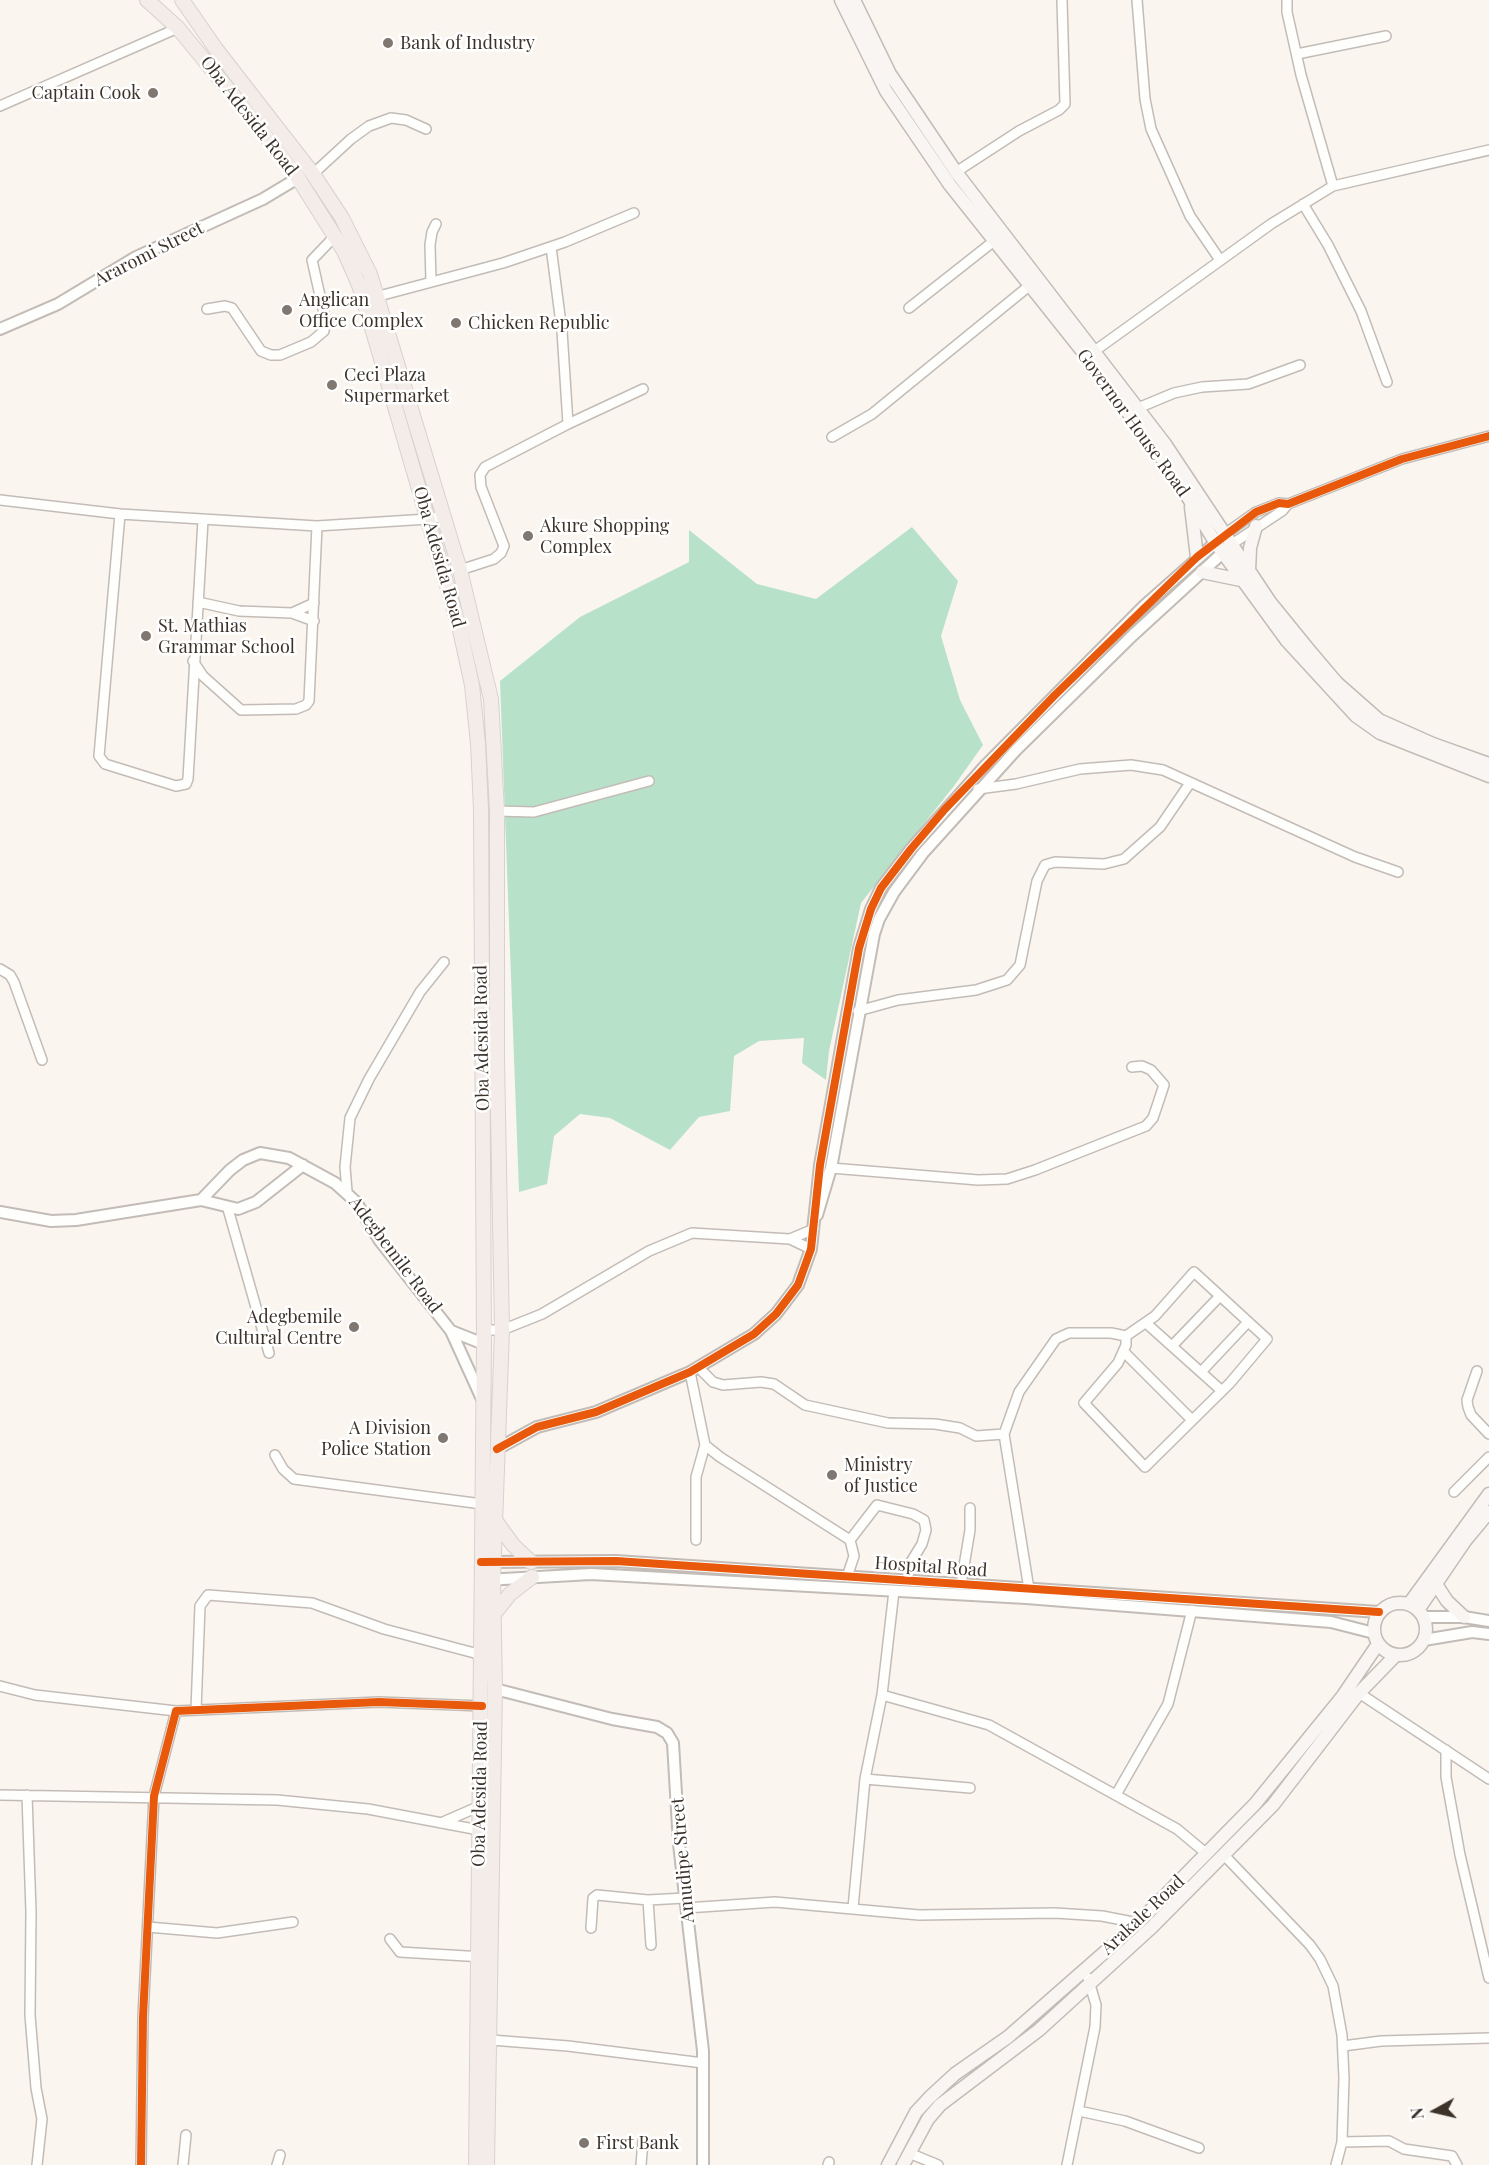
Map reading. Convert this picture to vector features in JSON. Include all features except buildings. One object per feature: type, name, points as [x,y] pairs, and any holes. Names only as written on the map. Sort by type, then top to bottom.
[{"type":"main road","name":"Oba Adesida Road","points":[[147,0],[178,28],[298,178],[335,236],[358,285],[435,518],[460,570],[491,699],[497,811],[497,1059],[502,1330],[495,1519],[488,1562],[482,1655],[479,1830],[490,2040],[487,2165]]},
{"type":"main road","name":"Oba Adesida Road","points":[[182,0],[190,14],[313,174],[342,218],[379,296],[435,518],[472,685],[478,744],[484,1337],[482,1504],[488,1562]]},
{"type":"main road","name":"Governor House Road","points":[[841,0],[886,91],[950,185],[1029,286],[1138,408],[1287,641],[1356,716],[1380,733],[1408,747],[1489,776]]},
{"type":"main road","name":"Governor House Road","points":[[854,0],[890,74],[956,172],[1091,354],[1191,503],[1224,543]]},
{"type":"main road","points":[[1191,503],[1197,557]]},
{"type":"main road","points":[[1202,572],[1245,576],[1256,526]]},
{"type":"main road","name":"Governor House Road","points":[[1245,576],[1270,602],[1337,683],[1368,712],[1391,727],[1489,764]]},
{"type":"main road","points":[[1417,1610],[1489,1494]]},
{"type":"main road","points":[[1417,1610],[1489,1512]]},
{"type":"main road","points":[[495,1519],[513,1545],[531,1562]]},
{"type":"main road","points":[[494,1614],[510,1594],[532,1577]]},
{"type":"main road","name":"Oba Adesida Road","points":[[476,2165],[495,1689],[494,1614],[487,1580]]},
{"type":"main road","points":[[1436,1584],[1447,1601],[1464,1617]]},
{"type":"main road","points":[[1398,1602],[1417,1610],[1426,1630],[1424,1640],[1417,1649],[1407,1654],[1396,1655],[1386,1651],[1376,1638],[1374,1622],[1379,1612],[1387,1605],[1398,1602]]},
{"type":"main road","name":"Arakale Road","points":[[888,2165],[916,2112],[930,2097],[955,2074],[1008,2037],[1138,1923],[1255,1804],[1342,1697],[1376,1638]]},
{"type":"main road","name":"Arakale Road","points":[[906,2159],[928,2119],[940,2105],[1024,2042],[1090,1983],[1273,1805],[1359,1693],[1396,1655]]},
{"type":"street","points":[[956,172],[1065,104],[1062,0]]},
{"type":"street","points":[[1137,0],[1145,99],[1151,129],[1190,216],[1220,260]]},
{"type":"street","points":[[1287,0],[1297,54],[1333,186]]},
{"type":"street","points":[[0,106],[178,28]]},
{"type":"street","points":[[1297,54],[1386,36]]},
{"type":"street","points":[[313,174],[351,139],[369,126],[391,118],[406,120],[426,129]]},
{"type":"street","points":[[1091,354],[1220,260],[1333,186],[1489,150]]},
{"type":"street","name":"Araromi Street","points":[[0,329],[58,304],[136,258],[263,199],[298,178]]},
{"type":"street","points":[[1303,204],[1323,236],[1361,311],[1387,382]]},
{"type":"street","points":[[379,296],[550,247],[634,213]]},
{"type":"street","points":[[430,282],[430,245],[436,224]]},
{"type":"street","points":[[207,309],[225,306],[232,308],[261,351],[271,355],[280,355],[311,342],[324,331],[325,318],[312,260],[335,236]]},
{"type":"street","points":[[909,308],[994,241]]},
{"type":"street","points":[[550,247],[562,331],[568,424]]},
{"type":"street","points":[[832,437],[872,414],[1029,286]]},
{"type":"street","points":[[1138,408],[1174,393],[1202,387],[1248,384],[1300,365]]},
{"type":"street","points":[[460,570],[494,559],[501,553],[504,546],[481,487],[480,475],[485,467],[568,424],[644,389]]},
{"type":"street","points":[[815,1223],[814,1205],[820,1165],[859,948],[871,909],[881,888],[910,849],[985,766],[1197,557],[1282,511],[1288,504],[1402,459],[1489,436]]},
{"type":"street","points":[[0,500],[120,514],[317,526],[435,518]]},
{"type":"street","points":[[497,1449],[537,1427],[596,1412],[694,1370],[754,1334],[776,1314],[798,1285],[811,1250],[815,1223],[831,1168],[858,1011],[879,919],[894,892],[923,853],[978,789],[1075,691],[1202,572],[1224,543],[1256,512],[1279,503],[1288,504]]},
{"type":"street","points":[[120,514],[98,746],[101,761],[176,786],[186,784],[203,520]]},
{"type":"street","points":[[193,661],[203,676],[241,710],[303,707],[309,701],[317,526]]},
{"type":"street","points":[[198,602],[239,611],[292,613],[314,621]]},
{"type":"street","points":[[292,613],[314,603]]},
{"type":"street","points":[[978,789],[1016,784],[1080,769],[1131,765],[1162,770],[1355,857],[1398,872]]},
{"type":"street","points":[[497,811],[534,812],[649,782]]},
{"type":"street","points":[[858,1011],[898,1000],[976,990],[1007,980],[1020,965],[1037,881],[1046,865],[1055,862],[1104,864],[1124,860],[1160,827],[1190,783]]},
{"type":"street","points":[[347,1191],[345,1167],[350,1118],[369,1079],[420,992],[444,962]]},
{"type":"street","points":[[0,969],[10,975],[14,982],[42,1060]]},
{"type":"street","points":[[831,1168],[978,1180],[1007,1179],[1035,1170],[1146,1126],[1153,1118],[1164,1084],[1151,1070],[1132,1067]]},
{"type":"street","name":"Adegbemile Road","points":[[201,1200],[230,1170],[253,1155],[270,1153],[303,1166],[347,1191],[380,1240],[451,1330]]},
{"type":"street","points":[[0,1212],[51,1221],[76,1220],[201,1200],[228,1209],[249,1206],[303,1166]]},
{"type":"street","points":[[228,1209],[269,1353]]},
{"type":"street","points":[[790,1239],[815,1223]]},
{"type":"street","points":[[451,1330],[484,1337],[542,1314],[649,1251],[681,1236],[703,1233],[790,1239],[811,1250]]},
{"type":"street","points":[[1029,1589],[1004,1434],[1019,1392],[1056,1339],[1069,1333],[1111,1333],[1126,1336],[1146,1323],[1194,1272],[1266,1339],[1222,1391],[1145,1467],[1084,1403],[1118,1363],[1124,1352],[1126,1336]]},
{"type":"street","points":[[1172,1346],[1220,1296]]},
{"type":"street","points":[[1201,1372],[1248,1322]]},
{"type":"street","points":[[1146,1323],[1222,1391]]},
{"type":"street","points":[[451,1330],[483,1401]]},
{"type":"street","points":[[1124,1352],[1192,1420]]},
{"type":"street","points":[[694,1370],[713,1382],[723,1385],[761,1382],[774,1384],[805,1405],[888,1423],[935,1424],[960,1428],[976,1436],[1004,1434]]},
{"type":"street","points":[[694,1370],[705,1445],[696,1477],[696,1540]]},
{"type":"street","points":[[1477,1371],[1467,1400],[1468,1407],[1471,1415],[1489,1434]]},
{"type":"street","points":[[705,1445],[720,1457],[850,1540],[854,1556],[847,1577]]},
{"type":"street","points":[[275,1455],[283,1469],[294,1479],[482,1504]]},
{"type":"street","points":[[1454,1491],[1489,1457]]},
{"type":"street","points":[[850,1540],[877,1505],[913,1514],[924,1520],[926,1530],[922,1544],[911,1562]]},
{"type":"street","points":[[962,1584],[970,1530],[970,1508]]},
{"type":"street","name":"Hospital Road","points":[[488,1562],[616,1561],[1379,1612]]},
{"type":"street","name":"Hospital Road","points":[[487,1580],[591,1574],[655,1576],[1192,1610],[1331,1622],[1376,1638]]},
{"type":"street","points":[[854,1908],[866,1779],[882,1695],[894,1592]]},
{"type":"street","points":[[196,1710],[200,1606],[208,1595],[312,1603],[384,1629],[482,1655]]},
{"type":"street","points":[[1117,1793],[1168,1704],[1192,1610]]},
{"type":"street","points":[[1417,1610],[1489,1621]]},
{"type":"street","points":[[1424,1640],[1472,1632],[1489,1634]]},
{"type":"street","points":[[0,1686],[34,1695],[176,1711],[379,1702],[482,1706]]},
{"type":"street","name":"Amudipe Street","points":[[495,1689],[612,1719],[657,1727],[667,1733],[674,1750],[679,1844],[703,2063],[703,2165]]},
{"type":"street","points":[[1359,1693],[1489,1779]]},
{"type":"street","points":[[882,1695],[990,1725],[1177,1828],[1207,1854]]},
{"type":"street","points":[[141,2165],[143,2018],[154,1796],[176,1711]]},
{"type":"street","points":[[1446,1750],[1446,1777],[1460,1855],[1489,1978]]},
{"type":"street","points":[[866,1779],[970,1788]]},
{"type":"street","points":[[0,1795],[154,1796],[322,1804],[368,1809],[479,1830]]},
{"type":"street","points":[[27,1795],[32,1922],[30,2015],[36,2088],[42,2119],[37,2165]]},
{"type":"street","points":[[441,1823],[480,1806]]},
{"type":"street","points":[[1224,1855],[1320,1959],[1333,1986],[1343,2046],[1344,2078],[1342,2142],[1336,2165]]},
{"type":"street","points":[[591,1928],[595,1896],[686,1903],[775,1902],[930,1915],[1055,1913],[1102,1916],[1138,1923]]},
{"type":"street","points":[[648,1900],[651,1945]]},
{"type":"street","points":[[148,1927],[218,1933],[293,1922]]},
{"type":"street","points":[[390,1939],[400,1952],[484,1957]]},
{"type":"street","points":[[1067,2165],[1095,2027],[1096,2005],[1084,1970]]},
{"type":"street","points":[[1343,2046],[1381,2041],[1489,2038]]},
{"type":"street","points":[[490,2040],[568,2046],[703,2063]]},
{"type":"street","points":[[1079,2111],[1125,2121],[1199,2148]]},
{"type":"street","points":[[183,2165],[186,2135]]},
{"type":"street","points":[[641,2165],[643,2141]]},
{"type":"street","points":[[1342,2142],[1389,2141],[1404,2149],[1452,2156],[1457,2165]]},
{"type":"street","points":[[906,2159],[938,2165]]},
{"type":"green space","points":[[912,527],[958,581],[941,636],[960,700],[983,745],[954,786],[861,903],[829,1051],[826,1080],[802,1063],[804,1038],[759,1041],[734,1056],[730,1111],[699,1117],[670,1150],[610,1118],[580,1114],[554,1136],[547,1184],[519,1192],[500,681],[580,617],[689,562],[689,530],[757,584],[816,599]]},
{"type":"cycle path","points":[[497,1449],[537,1427],[596,1412],[690,1372],[754,1334],[776,1314],[798,1285],[811,1249],[820,1165],[859,948],[871,909],[881,888],[945,809],[1055,695],[1197,557],[1256,512],[1279,503],[1288,504],[1402,459],[1489,436]]},
{"type":"cycle path","points":[[481,1562],[616,1561],[1379,1612]]},
{"type":"cycle path","points":[[141,2165],[143,2017],[154,1796],[176,1711],[379,1702],[482,1706]]},
{"type":"place","name":"Bank of Industry","points":[[388,43]]},
{"type":"place","name":"Captain Cook","points":[[153,93]]},
{"type":"place","name":"Anglican Office Complex","points":[[287,310]]},
{"type":"place","name":"Chicken Republic","points":[[456,323]]},
{"type":"place","name":"Ceci Plaza Supermarket","points":[[332,385]]},
{"type":"place","name":"Akure Shopping Complex","points":[[528,536]]},
{"type":"place","name":"St. Mathias Grammar School","points":[[146,636]]},
{"type":"place","name":"Adegbemile Cultural Centre","points":[[354,1327]]},
{"type":"place","name":"A Division Police Station","points":[[443,1438]]},
{"type":"place","name":"Ministry of Justice","points":[[832,1475]]},
{"type":"place","name":"First Bank","points":[[584,2143]]}]
